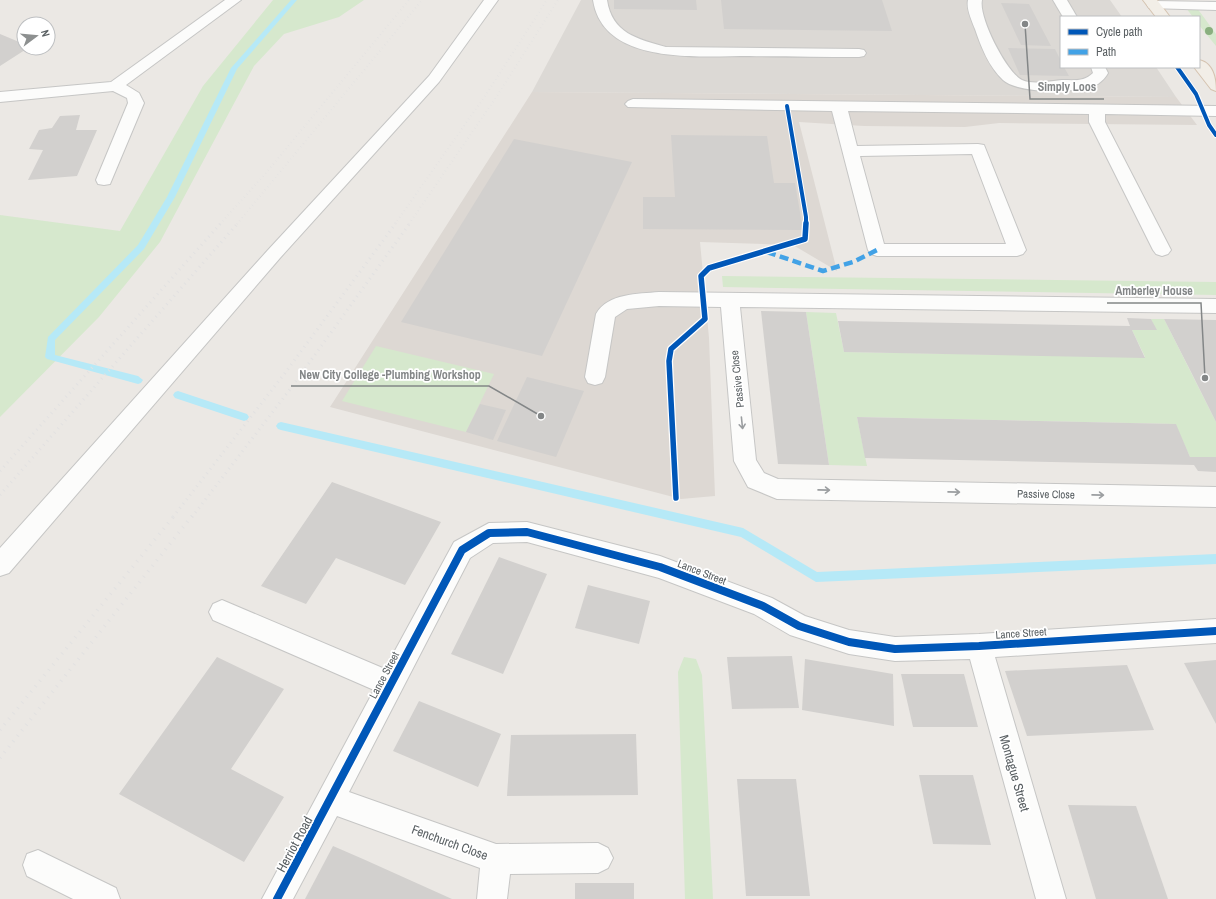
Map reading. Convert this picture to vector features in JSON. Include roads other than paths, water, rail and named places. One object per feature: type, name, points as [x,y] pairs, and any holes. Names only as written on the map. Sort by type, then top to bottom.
[{"type":"main road","points":[[1152,3],[1162,16]]},
{"type":"main road","points":[[1200,65],[1216,86]]},
{"type":"street","points":[[0,97],[115,86],[234,0]]},
{"type":"street","points":[[0,565],[274,254],[434,79],[491,0]]},
{"type":"street","points":[[600,0],[604,16],[616,31],[637,43],[666,51],[859,53]]},
{"type":"street","points":[[975,0],[974,4],[989,48],[1006,76],[1018,83],[1056,85],[1086,84],[1095,81],[1101,74],[1098,68]]},
{"type":"street","points":[[1060,0],[1069,16]]},
{"type":"street","points":[[1152,3],[1216,6]]},
{"type":"street","points":[[104,180],[136,104],[134,96],[115,86]]},
{"type":"street","points":[[633,104],[1216,111]]},
{"type":"street","points":[[839,107],[877,250],[1017,250],[978,149],[851,151]]},
{"type":"street","points":[[1097,110],[1096,122],[1162,250]]},
{"type":"street","points":[[595,377],[606,314],[622,303],[659,299],[1216,306]]},
{"type":"street","name":"Passive Close","points":[[730,300],[745,461],[756,480],[777,489],[1216,497]]},
{"type":"street","name":"Lance Street","points":[[330,799],[462,550],[489,533],[527,532],[660,567],[763,606],[799,626],[849,642],[895,649],[979,646],[1216,631]]},
{"type":"street","points":[[222,612],[390,684]]},
{"type":"street","name":"Montague Street","points":[[979,646],[1051,899]]},
{"type":"street","name":"Fenchurch Close","points":[[330,799],[496,859],[598,858]]},
{"type":"street","name":"Herriot Road","points":[[277,899],[330,799]]},
{"type":"street","points":[[492,899],[496,859]]},
{"type":"street","points":[[38,865],[105,899]]},
{"type":"waterway","points":[[138,380],[50,357],[51,339],[141,247],[171,197],[234,68],[294,0]]},
{"type":"waterway","points":[[178,395],[244,417]]},
{"type":"waterway","points":[[281,426],[743,533],[816,577],[1216,559]]},
{"type":"railway","points":[[220,224],[266,173],[409,0]]},
{"type":"railway","points":[[237,224],[422,0]]},
{"type":"railway","points":[[395,224],[485,96],[547,0]]},
{"type":"railway","points":[[409,224],[495,99],[558,0]]},
{"type":"railway","points":[[0,471],[221,223]]},
{"type":"railway","points":[[0,495],[238,223]]},
{"type":"railway","points":[[173,517],[285,373],[396,223]]},
{"type":"railway","points":[[192,517],[291,388],[410,223]]},
{"type":"railway","points":[[0,730],[174,516]]},
{"type":"railway","points":[[0,758],[192,516]]},
{"type":"place","name":"Simply Loos","points":[[1025,24]]},
{"type":"place","name":"Amberley House","points":[[1205,378]]},
{"type":"place","name":"New City College -Plumbing Workshop","points":[[541,416]]}]
